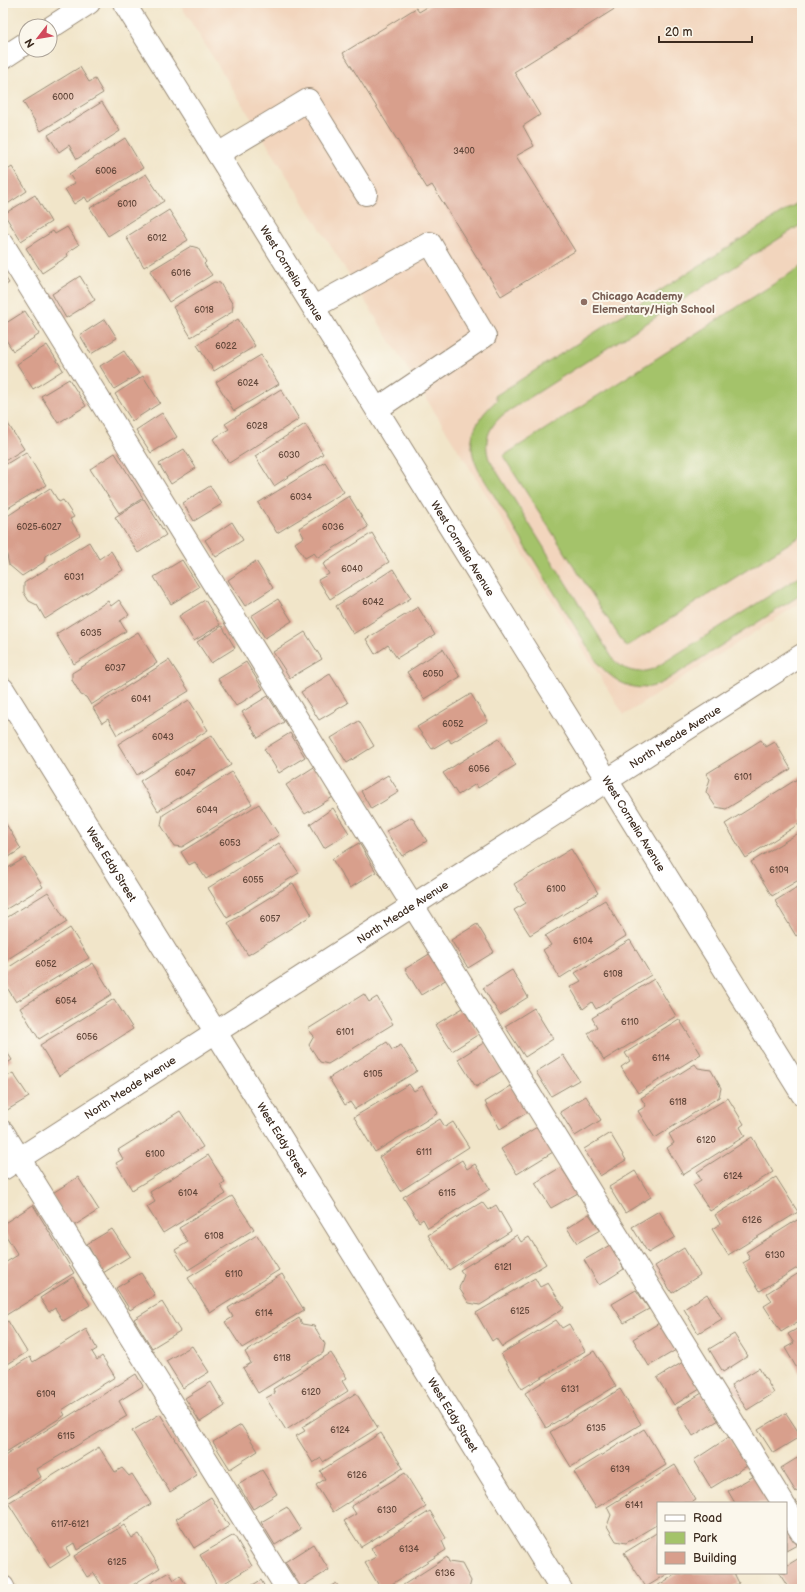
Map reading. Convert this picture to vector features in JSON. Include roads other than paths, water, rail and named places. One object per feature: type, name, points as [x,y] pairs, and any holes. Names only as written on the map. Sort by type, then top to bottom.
[{"type":"street","points":[[58,23],[89,3]]},
{"type":"street","name":"West Cornelia Avenue","points":[[124,3],[802,1094]]},
{"type":"street","points":[[3,58],[18,48]]},
{"type":"street","points":[[218,154],[308,100],[366,194]]},
{"type":"street","points":[[314,307],[430,243],[485,336],[377,410]]},
{"type":"street","points":[[3,244],[782,1502]]},
{"type":"street","name":"North Meade Avenue","points":[[11,1164],[802,656]]},
{"type":"street","name":"West Eddy Street","points":[[3,689],[561,1589]]},
{"type":"street","points":[[3,1132],[11,1164],[287,1589]]},
{"type":"street","points":[[787,1510],[802,1534]]},
{"type":"place","name":"Chicago Academy Elementary/High School","points":[[584,302]]}]
